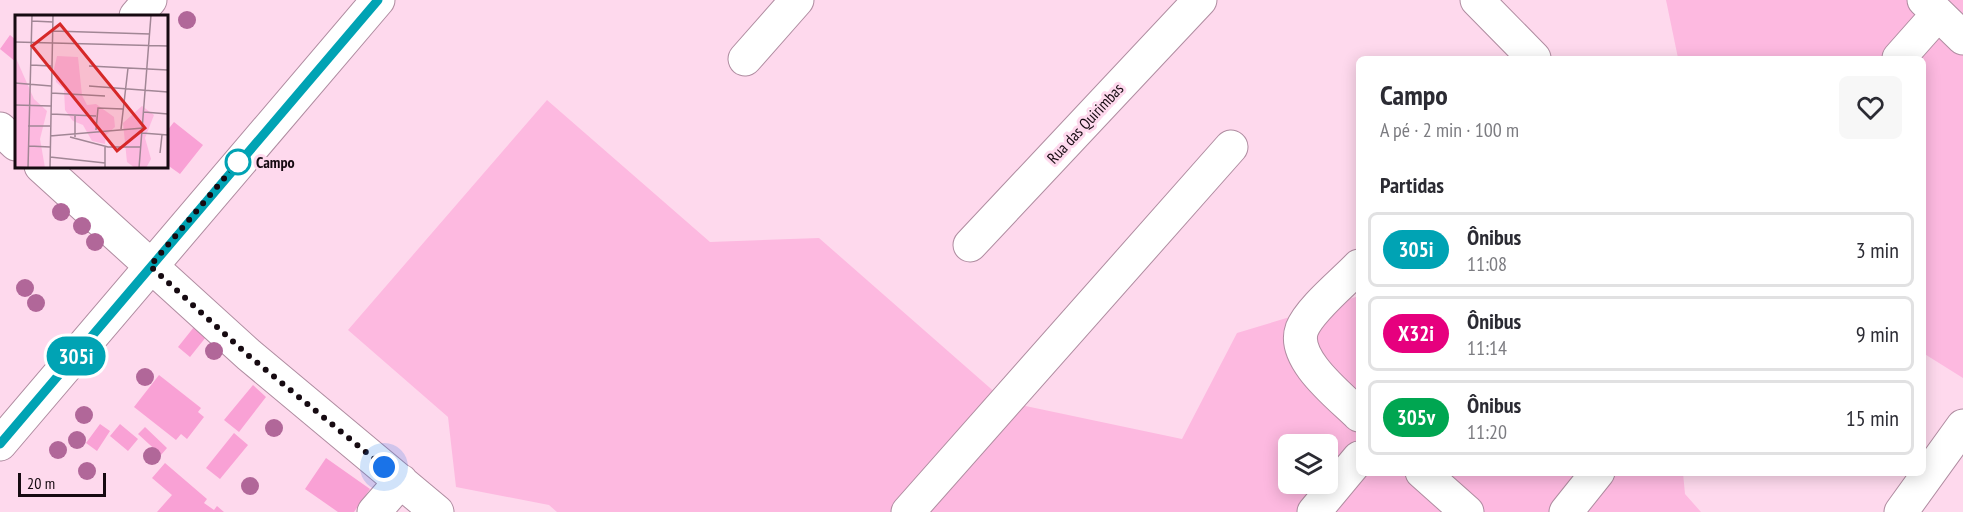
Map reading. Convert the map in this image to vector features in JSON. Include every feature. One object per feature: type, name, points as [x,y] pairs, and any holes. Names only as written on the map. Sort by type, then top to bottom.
[{"type":"street","points":[[137,15],[150,0]]},
{"type":"street","points":[[0,444],[378,0]]},
{"type":"street","points":[[746,59],[797,0]]},
{"type":"street","name":"Rua das Quirimbas","points":[[970,245],[1200,0]]},
{"type":"street","points":[[1477,0],[1532,56]]},
{"type":"street","points":[[1900,56],[1931,7],[1963,38]]},
{"type":"street","points":[[0,129],[15,143]]},
{"type":"street","points":[[908,512],[1231,147]]},
{"type":"street","points":[[43,168],[249,356],[437,512]]},
{"type":"street","points":[[1356,270],[1302,328],[1300,344],[1306,358],[1317,373],[1356,412]]},
{"type":"street","points":[[1901,512],[1963,426]]},
{"type":"street","points":[[1314,512],[1356,462]]},
{"type":"street","points":[[1426,476],[1467,512]]},
{"type":"street","points":[[1566,512],[1595,476]]},
{"type":"street","points":[[374,512],[401,481]]},
{"type":"shaded area","points":[[1666,0],[1963,0],[1963,378],[1926,355],[1926,56],[1678,56]]},
{"type":"shaded area","points":[[547,100],[710,242],[819,238],[1006,402],[1182,439],[1237,333],[1356,297],[1356,476],[1683,476],[1685,494],[1701,512],[557,512],[549,505],[456,487],[448,417],[348,330]]},
{"type":"building","points":[[10,35],[15,39],[15,61],[0,49]]},
{"type":"building","points":[[174,122],[203,145],[180,174],[168,165],[168,130]]},
{"type":"building","points":[[194,327],[206,337],[190,357],[178,347]]},
{"type":"building","points":[[159,375],[201,408],[198,412],[204,417],[187,439],[181,434],[176,440],[134,407]]},
{"type":"building","points":[[253,385],[266,397],[239,432],[224,420]]},
{"type":"building","points":[[100,424],[110,431],[97,451],[86,443]]},
{"type":"building","points":[[120,424],[138,439],[128,451],[110,436]]},
{"type":"building","points":[[145,427],[167,448],[161,455],[138,434]]},
{"type":"building","points":[[234,433],[248,445],[220,479],[206,468]]},
{"type":"building","points":[[326,458],[370,489],[354,512],[338,512],[305,489]]},
{"type":"building","points":[[165,463],[207,499],[204,503],[214,510],[217,506],[224,512],[157,512],[172,495],[152,478]]},
{"type":"bus line","name":"305i","points":[[0,444],[378,0]]},
{"type":"place","name":"Campo","points":[[238,162]]},
{"type":"route","points":[[238,162],[150,266],[249,356],[384,467]]}]
